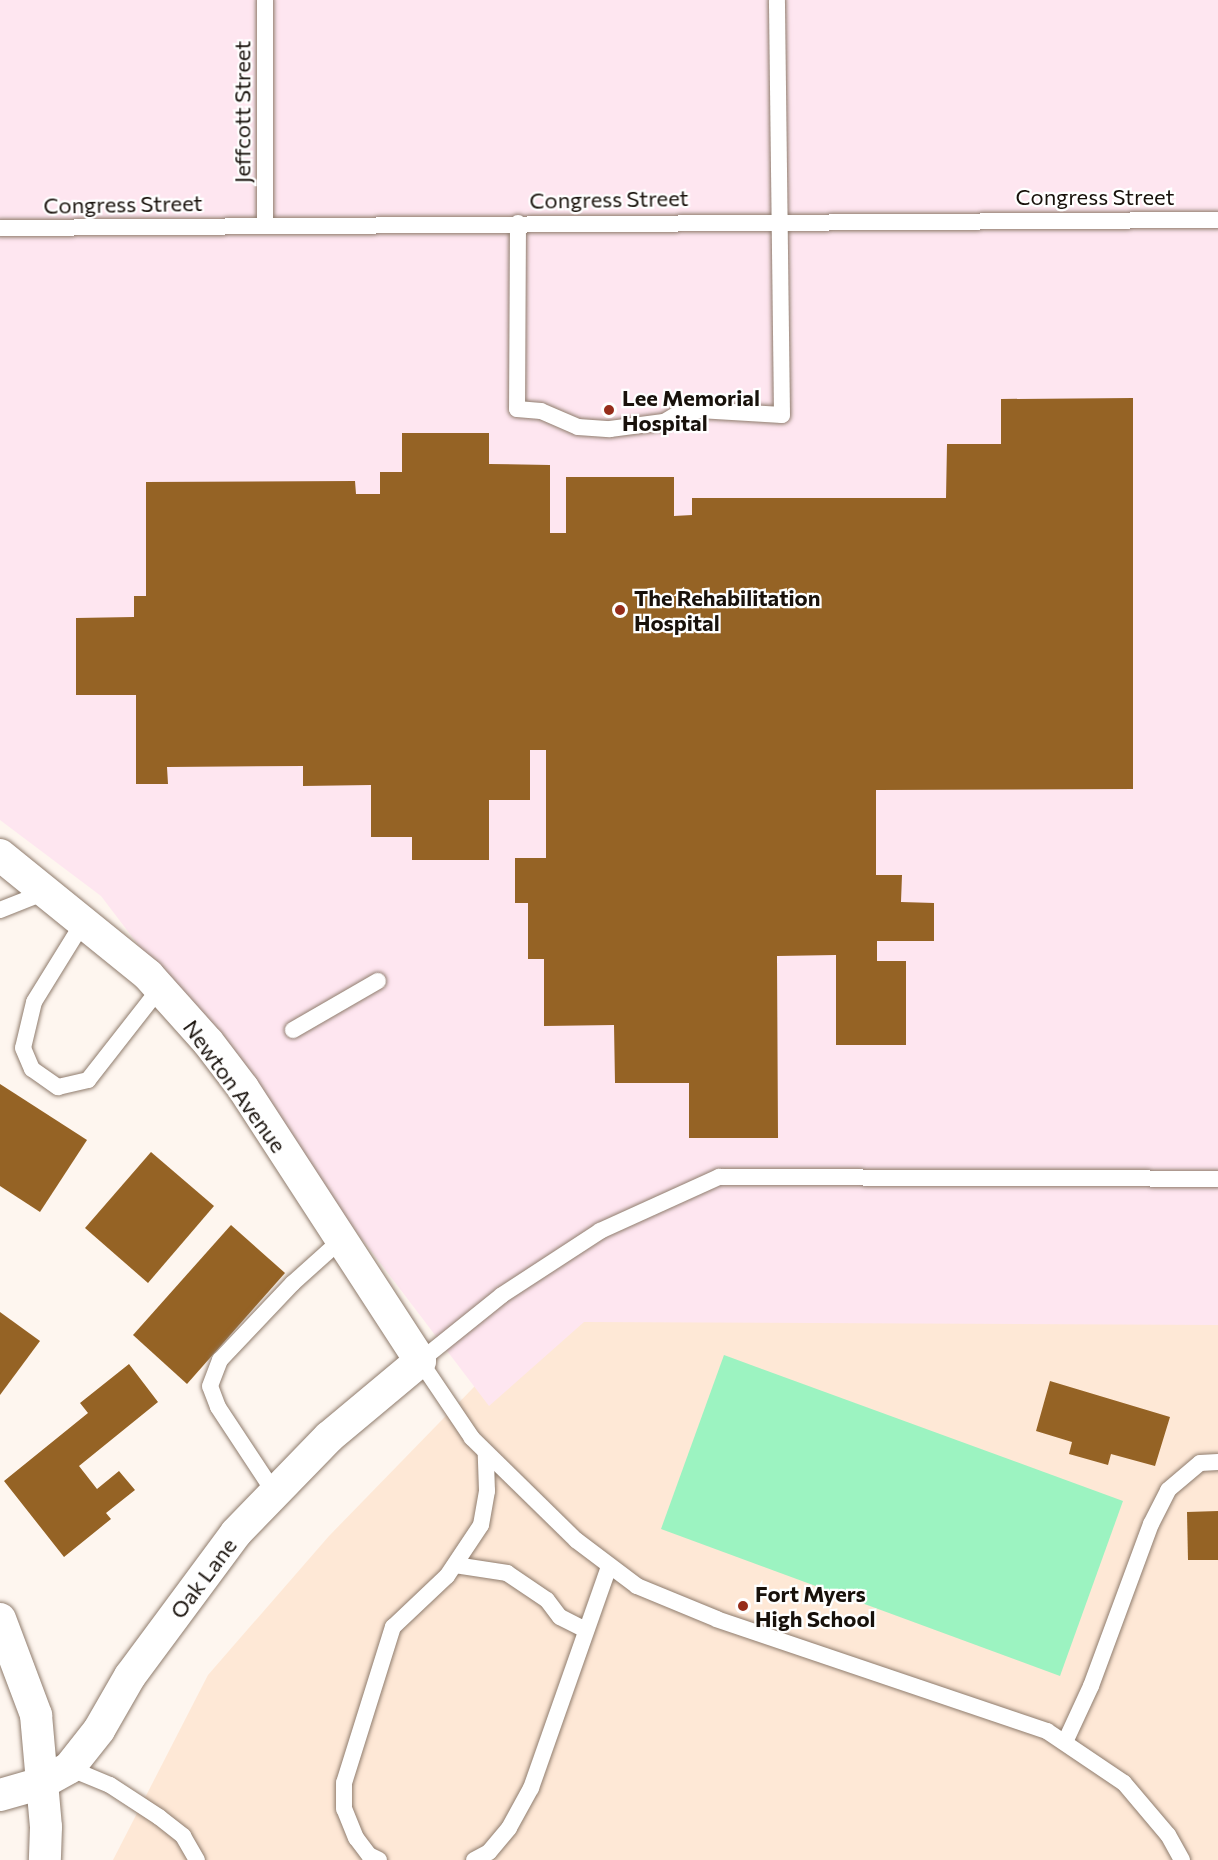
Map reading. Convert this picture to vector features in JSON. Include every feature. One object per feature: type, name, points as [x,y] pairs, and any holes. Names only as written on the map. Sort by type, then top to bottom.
[{"type":"street","name":"Newton Avenue","points":[[0,855],[48,891],[160,988],[243,1088],[420,1361]]},
{"type":"street","name":"Oak Lane","points":[[0,1795],[42,1783],[69,1768],[99,1730],[130,1676],[215,1562],[274,1492],[329,1437],[420,1361]]},
{"type":"street","points":[[0,1619],[36,1715],[45,1860]]},
{"type":"lane","name":"Jeffcott Street","points":[[265,0],[265,225]]},
{"type":"lane","points":[[518,223],[517,409],[541,411],[578,428],[610,429],[664,422],[679,413],[699,410],[730,410],[782,415],[782,220],[777,0]]},
{"type":"lane","name":"Congress Street","points":[[0,228],[782,220],[1218,220]]},
{"type":"lane","points":[[0,910],[48,891]]},
{"type":"lane","points":[[84,921],[34,1002],[23,1048],[32,1069],[58,1087],[88,1080],[160,988]]},
{"type":"lane","points":[[293,1030],[378,981]]},
{"type":"lane","points":[[1182,1860],[1168,1835],[1124,1783],[1066,1740],[1047,1731],[717,1619],[637,1586],[609,1566],[486,1453],[472,1438],[420,1361],[502,1295],[600,1231],[719,1177],[1218,1179]]},
{"type":"lane","points":[[274,1492],[218,1407],[210,1386],[220,1359],[293,1283],[341,1240]]},
{"type":"lane","points":[[379,1860],[369,1855],[356,1838],[344,1809],[344,1783],[393,1627],[455,1565],[481,1524],[487,1491],[486,1453]]},
{"type":"lane","points":[[1066,1740],[1091,1686],[1151,1524],[1168,1490],[1200,1463],[1218,1462]]},
{"type":"lane","points":[[455,1565],[507,1573],[547,1600],[560,1617],[585,1630]]},
{"type":"lane","points":[[474,1860],[489,1852],[509,1828],[531,1788],[609,1566]]},
{"type":"lane","points":[[69,1768],[110,1785],[159,1817],[183,1836],[197,1860]]},
{"type":"shaded area","name":"Lee Memorial Hospital","points":[[0,0],[1218,0],[1218,1325],[584,1322],[489,1406],[101,896],[0,820]]},
{"type":"shaded area","name":"Fort Myers High School","points":[[541,1318],[1218,1321],[1218,1860],[113,1860],[208,1675],[329,1536]]},
{"type":"green space","points":[[724,1355],[1123,1501],[1060,1676],[661,1529]]},
{"type":"building","points":[[1133,398],[1133,789],[876,790],[876,875],[902,875],[901,902],[934,903],[934,941],[877,941],[877,961],[906,961],[906,1045],[836,1045],[836,955],[777,956],[778,1138],[689,1138],[689,1083],[615,1083],[614,1025],[544,1026],[544,959],[528,959],[528,903],[515,903],[515,858],[546,858],[546,750],[530,750],[530,800],[489,800],[489,860],[412,860],[412,837],[371,837],[371,785],[303,786],[303,766],[167,767],[168,784],[136,784],[136,695],[76,695],[76,618],[134,617],[134,596],[146,596],[146,482],[355,481],[356,494],[380,494],[380,472],[402,472],[402,433],[489,433],[489,464],[550,465],[550,533],[566,533],[566,477],[674,477],[674,516],[692,515],[692,498],[946,498],[947,444],[1001,444],[1001,399]]},
{"type":"building","points":[[0,1084],[87,1140],[40,1212],[0,1186]]},
{"type":"building","points":[[151,1152],[214,1206],[148,1283],[85,1228]]},
{"type":"building","points":[[231,1225],[285,1273],[187,1384],[133,1335]]},
{"type":"building","points":[[0,1312],[40,1341],[0,1395]]},
{"type":"building","points":[[129,1364],[158,1402],[79,1466],[97,1489],[119,1471],[135,1490],[106,1513],[111,1519],[64,1557],[4,1481],[88,1413],[80,1403]]},
{"type":"building","points":[[1050,1381],[1170,1417],[1155,1466],[1111,1454],[1108,1465],[1069,1454],[1072,1442],[1036,1431]]},
{"type":"building","points":[[1218,1511],[1218,1560],[1188,1560],[1187,1512]]},
{"type":"place","name":"Lee Memorial Hospital","points":[[609,410]]},
{"type":"place","name":"The Rehabilitation Hospital","points":[[620,610]]},
{"type":"place","name":"Fort Myers High School","points":[[743,1606]]}]
